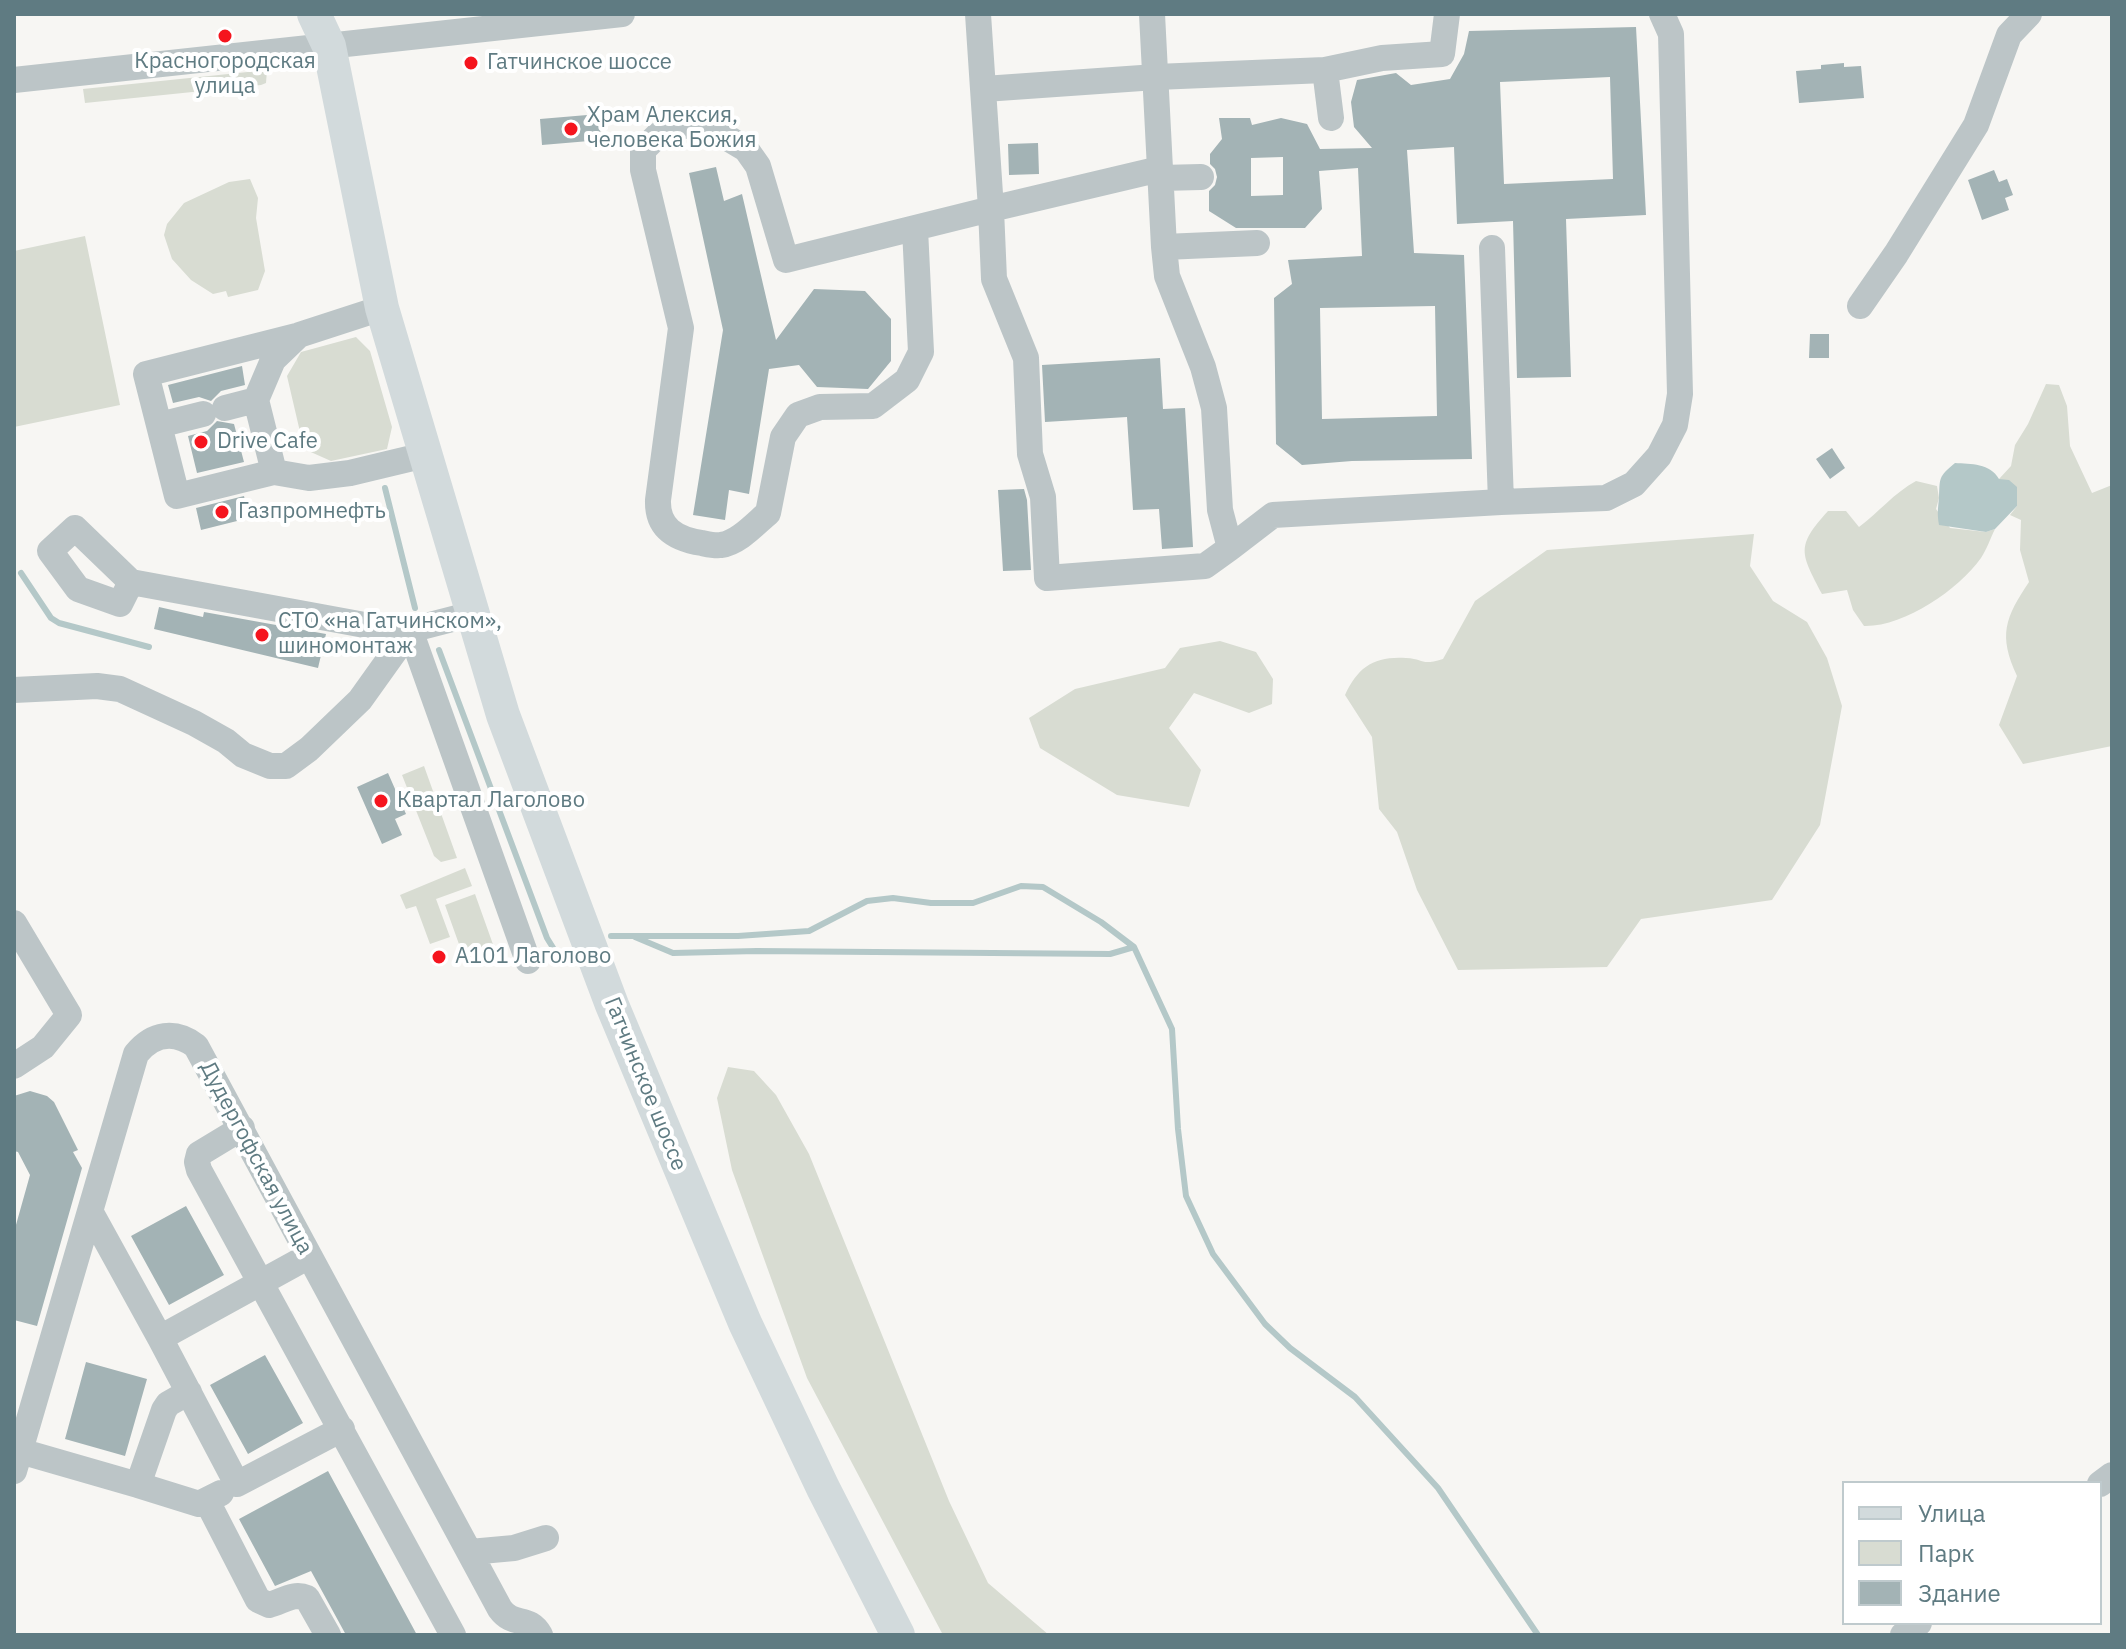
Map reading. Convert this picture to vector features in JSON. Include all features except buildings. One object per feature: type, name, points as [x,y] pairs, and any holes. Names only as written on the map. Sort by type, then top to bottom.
[{"type":"main road","name":"Гатчинское шоссе","points":[[314,14],[331,30],[382,308],[503,715],[612,1005],[745,1323],[898,1635]]},
{"type":"street","points":[[978,14],[994,279],[1026,358],[1030,454],[1043,497],[1047,578],[1205,566],[1273,515]]},
{"type":"street","points":[[1152,14],[1167,276],[1203,367],[1214,408],[1220,510],[1230,548]]},
{"type":"street","points":[[984,89],[1156,77],[1325,70],[1382,58],[1442,54],[1447,14]]},
{"type":"street","points":[[1220,510],[1273,515],[1606,498],[1634,484],[1659,456],[1675,425],[1680,394],[1671,34],[1662,14]]},
{"type":"street","points":[[1860,306],[1976,125],[2009,35],[2029,14]]},
{"type":"street","points":[[14,80],[331,30],[610,15]]},
{"type":"street","points":[[1325,70],[1331,118]]},
{"type":"street","points":[[915,229],[921,352],[907,380],[873,406],[820,407],[798,415],[783,437],[768,513],[735,539],[720,545],[686,541],[667,530],[657,514],[681,328],[643,170],[643,150],[658,135],[687,125],[709,127],[746,149],[758,166],[786,260],[991,209],[1161,173],[1201,177]]},
{"type":"street","points":[[1164,247],[1257,243]]},
{"type":"street","points":[[1492,248],[1501,502]]},
{"type":"street","points":[[382,308],[299,335],[146,374],[177,496],[274,472],[309,478],[336,475],[425,455]]},
{"type":"street","points":[[274,472],[256,400],[273,360],[299,335]]},
{"type":"street","points":[[159,425],[256,400]]},
{"type":"street","points":[[131,582],[370,626],[410,630],[472,614]]},
{"type":"street","points":[[14,690],[97,686],[138,696],[226,741],[243,755],[270,766],[286,766],[297,760],[360,700],[410,630]]},
{"type":"street","points":[[410,630],[528,961]]},
{"type":"street","points":[[14,923],[69,1015],[43,1047],[14,1066]]},
{"type":"street","name":"Дудергофская улица","points":[[17,1461],[24,1402],[90,1211],[136,1054],[156,1037],[174,1035],[186,1038],[196,1046],[242,1128],[500,1609],[507,1618],[517,1622],[527,1621],[535,1626],[540,1635]]},
{"type":"street","points":[[242,1128],[199,1154],[199,1170],[453,1635]]},
{"type":"street","points":[[90,1211],[237,1484]]},
{"type":"street","points":[[160,1338],[309,1256]]},
{"type":"street","points":[[138,1485],[164,1410],[168,1404],[189,1392]]},
{"type":"street","points":[[17,1461],[138,1485],[193,1503],[207,1501],[342,1429]]},
{"type":"street","points":[[207,1501],[258,1600],[269,1605],[291,1596],[307,1598],[328,1635]]},
{"type":"street","points":[[470,1552],[514,1548],[546,1538]]},
{"type":"green space","points":[[267,70],[266,83],[261,85],[85,103],[83,89]]},
{"type":"green space","points":[[250,179],[258,198],[256,218],[265,271],[258,290],[228,297],[226,291],[213,294],[191,280],[172,259],[164,235],[167,224],[184,203],[229,182]]},
{"type":"green space","points":[[85,236],[120,405],[14,427],[14,251]]},
{"type":"green space","points":[[356,337],[370,351],[392,427],[387,449],[331,461],[304,449],[287,376],[301,352]]},
{"type":"green space","points":[[2046,384],[2059,385],[2067,406],[2070,446],[2092,493],[2112,485],[2112,746],[2023,764],[1999,725],[2017,676],[2007,649],[2007,627],[2014,606],[2029,582],[2020,550],[2021,520],[2010,515],[2017,506],[1999,479],[2011,466],[2015,445]]},
{"type":"green space","points":[[1916,481],[1937,486],[1939,498],[1936,509],[1950,528],[1986,532],[1995,529],[1981,558],[1944,594],[1896,620],[1864,626],[1853,610],[1847,590],[1822,594],[1809,569],[1806,542],[1828,511],[1846,511],[1859,527]]},
{"type":"green space","points":[[1754,534],[1750,566],[1773,601],[1807,622],[1827,658],[1842,706],[1820,825],[1772,900],[1641,919],[1607,967],[1458,970],[1417,890],[1397,832],[1379,809],[1372,737],[1345,695],[1356,677],[1368,665],[1385,659],[1406,658],[1426,662],[1443,659],[1475,601],[1547,550]]},
{"type":"green space","points":[[1220,641],[1256,652],[1273,679],[1272,704],[1249,713],[1194,693],[1169,728],[1201,770],[1189,807],[1117,795],[1040,748],[1029,718],[1075,689],[1165,668],[1180,648]]},
{"type":"green space","points":[[424,766],[457,858],[441,862],[434,856],[402,775]]},
{"type":"green space","points":[[465,868],[472,886],[436,899],[450,937],[430,944],[416,906],[406,909],[400,895]]},
{"type":"green space","points":[[475,894],[495,950],[465,961],[445,905]]},
{"type":"green space","points":[[728,1067],[754,1071],[776,1095],[809,1154],[949,1501],[988,1583],[1049,1635],[943,1635],[807,1378],[732,1170],[717,1098]]},
{"type":"shaded area","points":[[1955,463],[1985,467],[1999,479],[2009,480],[2017,487],[2017,506],[1995,529],[1986,532],[1939,525],[1940,482]]},
{"type":"waterway","points":[[385,488],[415,608]]},
{"type":"waterway","points":[[21,573],[51,618],[59,623],[149,647]]},
{"type":"waterway","points":[[439,650],[547,938],[560,959],[568,959]]},
{"type":"waterway","points":[[611,936],[738,936],[809,931],[867,901],[893,898],[931,903],[973,903],[1021,886],[1043,887],[1101,922],[1134,947],[1172,1029],[1186,1196],[1213,1254],[1265,1324],[1290,1348],[1355,1397],[1438,1488],[1538,1635]]},
{"type":"waterway","points":[[635,937],[673,953],[1110,954],[1134,947]]},
{"type":"place","name":"Красногородская улица","points":[[225,36]]},
{"type":"place","name":"Гатчинское шоссе","points":[[471,63]]},
{"type":"place","name":"Храм Алексия, человека Божия","points":[[571,129]]},
{"type":"place","name":"Drive Cafe","points":[[201,442]]},
{"type":"place","name":"Газпромнефть","points":[[222,512]]},
{"type":"place","name":"СТО «на Гатчинском», шиномонтаж","points":[[262,635]]},
{"type":"place","name":"Квартал Лаголово","points":[[381,801]]},
{"type":"place","name":"А101 Лаголово","points":[[439,957]]}]
